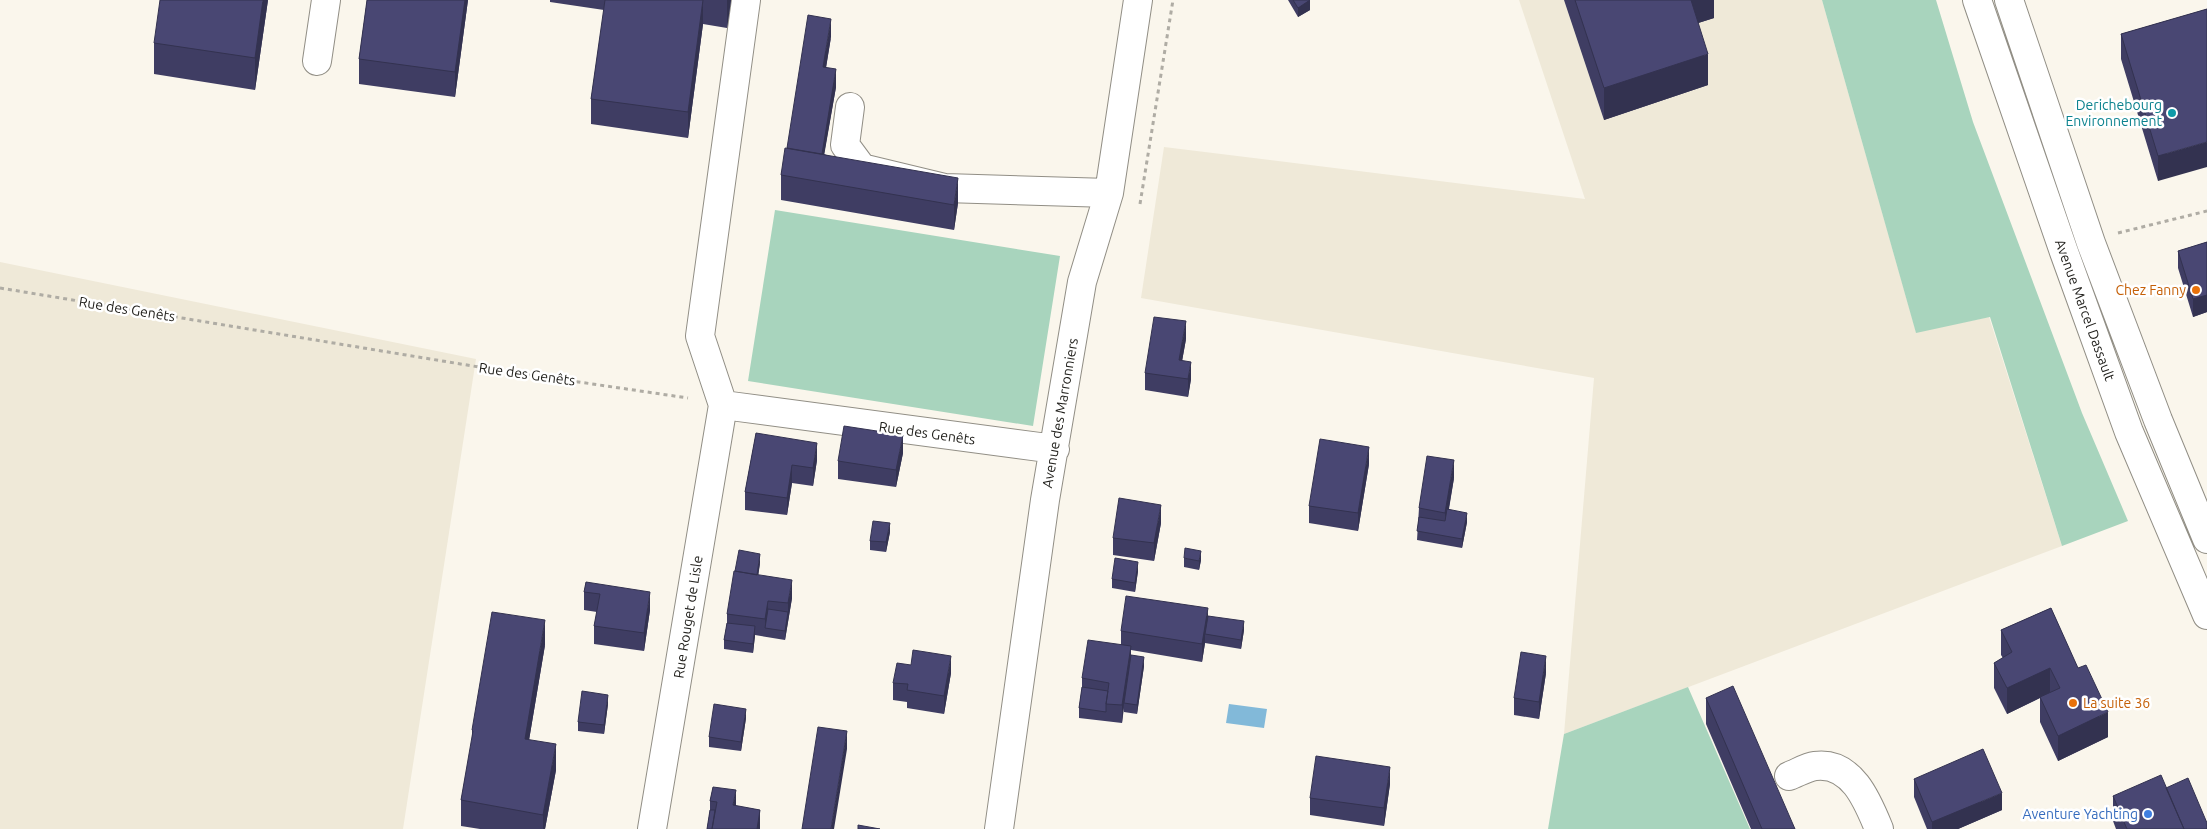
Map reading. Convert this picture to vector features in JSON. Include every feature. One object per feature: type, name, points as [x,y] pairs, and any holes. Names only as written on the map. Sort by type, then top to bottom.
[{"type":"street","points":[[316,61],[326,0]]},
{"type":"street","points":[[723,405],[700,336],[746,0]]},
{"type":"street","name":"Avenue des Marronniers","points":[[999,829],[1045,500],[1082,282],[1108,193],[1138,0]]},
{"type":"street","name":"Avenue Marcel Dassault","points":[[1977,0],[2064,252],[2129,432],[2207,615]]},
{"type":"street","name":"Avenue Marcel Dassault","points":[[2009,0],[2091,243],[2158,420],[2207,539]]},
{"type":"street","points":[[850,107],[845,145],[862,168],[945,188],[1108,193]]},
{"type":"street","name":"Rue des Genêts","points":[[723,405],[1055,449]]},
{"type":"street","name":"Rue Rouget de Lisle","points":[[652,829],[723,405]]},
{"type":"street","points":[[1789,776],[1815,766],[1834,767],[1849,777],[1864,793],[1879,829]]},
{"type":"path","points":[[2091,243],[2128,229],[2207,211]]},
{"type":"path","name":"Rue des Genêts","points":[[0,288],[487,368],[657,392],[723,405]]},
{"type":"shaded area","points":[[1519,0],[1822,0],[1916,332],[1989,317],[2062,546],[1564,734],[1594,378],[1141,298],[1164,147],[1585,199]]},
{"type":"shaded area","points":[[0,262],[476,359],[403,829],[0,829]]},
{"type":"green space","points":[[1822,0],[1936,0],[1973,122],[2082,413],[2128,521],[2062,546],[1990,317],[1916,333]]},
{"type":"green space","points":[[775,210],[1060,256],[1033,426],[748,381]]},
{"type":"green space","points":[[1688,687],[1750,829],[1548,829],[1564,734]]},
{"type":"water","points":[[1229,704],[1267,709],[1264,728],[1226,723]]},
{"type":"building","points":[[160,0],[263,0],[255,58],[154,43]]},
{"type":"building","points":[[367,0],[465,0],[455,72],[359,59]]},
{"type":"building","points":[[605,0],[703,0],[688,112],[591,99]]},
{"type":"building","points":[[1293,0],[1310,0],[1298,8]]},
{"type":"building","points":[[1575,0],[1691,0],[1708,54],[1604,88]]},
{"type":"building","name":"Derichebourg Environnement","points":[[2207,9],[2207,142],[2158,156],[2121,34]]},
{"type":"building","points":[[808,15],[831,19],[823,67],[836,69],[822,154],[787,148]]},
{"type":"building","points":[[785,148],[958,178],[954,205],[781,175]]},
{"type":"building","points":[[2207,242],[2207,295],[2193,299],[2178,251]]},
{"type":"building","points":[[1154,317],[1186,321],[1179,360],[1191,362],[1188,379],[1145,373]]},
{"type":"building","points":[[844,426],[903,435],[896,470],[838,461]]},
{"type":"building","points":[[756,433],[817,443],[813,468],[792,465],[787,498],[745,492]]},
{"type":"building","points":[[1320,439],[1369,447],[1358,513],[1309,506]]},
{"type":"building","points":[[1427,456],[1454,460],[1445,513],[1419,508]]},
{"type":"building","points":[[1119,498],[1161,505],[1154,543],[1113,538]]},
{"type":"building","points":[[1447,509],[1467,513],[1462,539],[1417,531],[1419,517],[1445,521]]},
{"type":"building","points":[[873,521],[890,523],[886,542],[870,541]]},
{"type":"building","points":[[1185,548],[1201,551],[1199,561],[1184,558]]},
{"type":"building","points":[[739,550],[760,554],[757,575],[735,571]]},
{"type":"building","points":[[1115,558],[1138,562],[1135,583],[1112,579]]},
{"type":"building","points":[[734,571],[792,580],[788,603],[768,601],[765,619],[727,614]]},
{"type":"building","points":[[586,582],[650,592],[644,633],[594,626],[600,594],[584,592]]},
{"type":"building","points":[[1126,596],[1208,608],[1202,644],[1121,631]]},
{"type":"building","points":[[2051,608],[2078,668],[2086,665],[2108,712],[2058,736],[2040,697],[2060,688],[2050,668],[2007,688],[1994,663],[2012,652],[2001,630]]},
{"type":"building","points":[[768,609],[788,612],[785,631],[765,628]]},
{"type":"building","points":[[492,612],[545,620],[525,739],[556,744],[543,815],[461,800]]},
{"type":"building","points":[[1208,616],[1244,621],[1241,640],[1205,634]]},
{"type":"building","points":[[727,623],[755,626],[753,644],[724,640]]},
{"type":"building","points":[[1088,640],[1131,646],[1122,705],[1106,704],[1109,683],[1082,678]]},
{"type":"building","points":[[913,650],[951,656],[944,696],[907,690],[908,684],[893,683],[897,663],[911,665]]},
{"type":"building","points":[[1521,652],[1546,656],[1539,702],[1514,698]]},
{"type":"building","points":[[1131,655],[1144,657],[1137,705],[1124,703]]},
{"type":"building","points":[[1733,686],[1795,829],[1762,829],[1706,698]]},
{"type":"building","points":[[1082,687],[1108,691],[1106,712],[1079,708]]},
{"type":"building","points":[[582,691],[608,695],[604,725],[578,722]]},
{"type":"building","points":[[714,704],[746,709],[741,742],[709,737]]},
{"type":"building","points":[[818,727],[847,731],[831,829],[802,829]]},
{"type":"building","points":[[1983,749],[2002,793],[1932,822],[1914,779]]},
{"type":"building","points":[[1316,756],[1390,767],[1384,808],[1310,798]]},
{"type":"building","points":[[2161,775],[2184,829],[2127,829],[2113,796]]},
{"type":"building","points":[[2188,778],[2207,823],[2207,829],[2184,829],[2166,788]]},
{"type":"building","points":[[713,787],[736,790],[733,805],[760,810],[757,829],[712,829],[717,802],[710,801]]},
{"type":"building","points":[[710,810],[715,810],[712,829],[707,829]]},
{"type":"building","points":[[858,825],[880,829],[858,829]]},
{"type":"place","name":"Derichebourg Environnement","points":[[2172,113]]},
{"type":"place","name":"Chez Fanny","points":[[2196,290]]},
{"type":"place","name":"La suite 36","points":[[2073,703]]},
{"type":"place","name":"Aventure Yachting","points":[[2148,814]]}]
